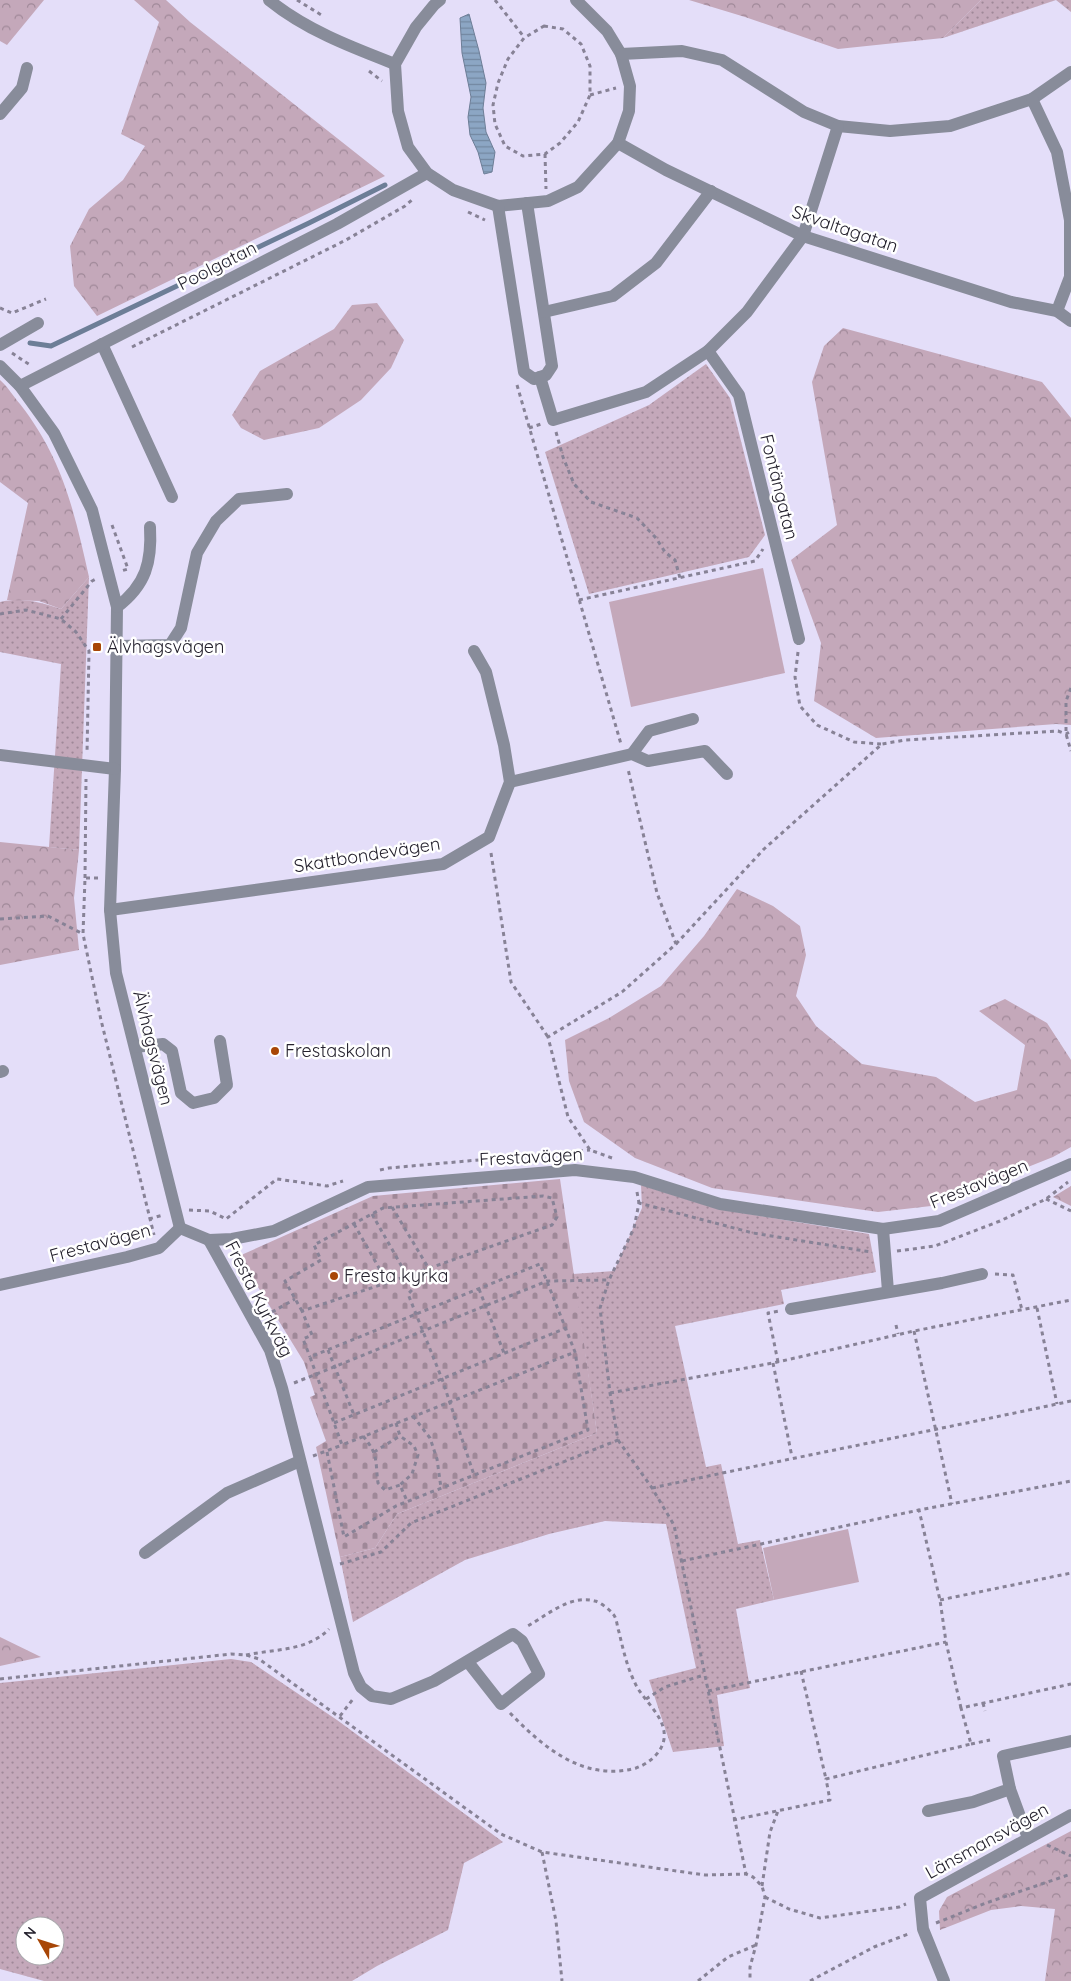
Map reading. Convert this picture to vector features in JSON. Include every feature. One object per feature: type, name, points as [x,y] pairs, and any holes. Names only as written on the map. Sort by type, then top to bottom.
[{"type":"street","points":[[269,0],[320,34],[395,64]]},
{"type":"street","points":[[440,0],[416,26],[395,64],[398,111],[408,147],[427,173],[453,190],[498,206],[548,200],[578,187],[618,143],[629,111],[630,86],[621,54],[607,31],[576,0]]},
{"type":"street","points":[[621,54],[682,51],[722,60],[804,112],[838,126],[890,131],[950,126],[1032,100],[1071,72]]},
{"type":"street","points":[[0,114],[22,88],[27,68]]},
{"type":"street","points":[[1032,100],[1058,152],[1070,220],[1070,278],[1057,311]]},
{"type":"street","points":[[540,378],[553,420],[646,392],[708,351],[747,312],[803,236],[838,126]]},
{"type":"street","name":"Skvaltagatan","points":[[618,143],[666,170],[803,236],[1011,302],[1057,311],[1071,321]]},
{"type":"street","name":"Poolgatan","points":[[20,386],[337,224],[427,173]]},
{"type":"street","points":[[544,312],[612,296],[656,263],[711,192]]},
{"type":"street","points":[[498,206],[524,372],[534,379],[546,375],[552,366],[527,203]]},
{"type":"street","points":[[0,345],[38,323]]},
{"type":"street","points":[[102,344],[172,497]]},
{"type":"street","name":"Fontängatan","points":[[708,351],[739,395],[799,640]]},
{"type":"street","name":"Älvhagsvägen","points":[[0,366],[20,386],[54,433],[92,510],[117,607],[116,769],[110,910],[116,973],[180,1228]]},
{"type":"street","points":[[117,646],[170,645],[181,628],[197,553],[216,521],[239,499],[287,494]]},
{"type":"street","points":[[117,607],[131,596],[145,574],[151,550],[150,527]]},
{"type":"street","points":[[474,651],[486,672],[504,745],[510,782],[488,837]]},
{"type":"street","points":[[629,755],[649,731],[693,719]]},
{"type":"street","points":[[510,782],[629,755],[648,760],[705,751],[727,774]]},
{"type":"street","points":[[0,755],[116,769]]},
{"type":"street","name":"Skattbondevägen","points":[[110,910],[443,864],[488,837]]},
{"type":"street","points":[[135,1047],[163,1044],[172,1051],[181,1093],[193,1103],[214,1098],[226,1085],[220,1041]]},
{"type":"street","name":"Frestavägen","points":[[0,1285],[127,1257],[158,1248],[180,1228],[209,1240],[232,1239],[274,1231],[368,1187],[575,1170],[634,1177],[720,1204],[883,1228],[939,1221],[1071,1164]]},
{"type":"street","points":[[883,1228],[888,1291]]},
{"type":"street","name":"Fresta Kyrkväg","points":[[209,1240],[270,1350],[282,1388],[354,1673],[361,1687]]},
{"type":"street","points":[[791,1309],[942,1283],[982,1274]]},
{"type":"street","points":[[145,1553],[227,1493],[300,1461]]},
{"type":"street","points":[[361,1687],[372,1696],[391,1699],[434,1681],[513,1634],[522,1641],[539,1674],[501,1704],[468,1662]]},
{"type":"street","points":[[1028,1838],[1010,1789],[1003,1756],[1071,1741]]},
{"type":"street","points":[[928,1811],[973,1802],[1010,1789]]},
{"type":"street","name":"Länsmansvägen","points":[[920,1898],[1071,1815]]},
{"type":"street","points":[[920,1898],[923,1929],[944,1981]]},
{"type":"path","points":[[496,0],[524,38]]},
{"type":"path","points":[[544,26],[563,29],[580,44],[590,66],[590,94],[578,122],[560,143],[545,154],[523,156],[505,146],[495,124],[493,106],[498,83],[508,59],[524,38],[544,26]]},
{"type":"path","points":[[374,56],[368,70],[384,83]]},
{"type":"path","points":[[545,154],[545,184],[548,200]]},
{"type":"path","points":[[108,359],[328,249],[405,206],[419,194],[412,181]]},
{"type":"path","points":[[466,211],[483,218],[490,228],[501,226]]},
{"type":"path","points":[[0,308],[12,313],[46,299]]},
{"type":"path","points":[[515,377],[579,600],[629,755],[657,893],[676,944]]},
{"type":"path","points":[[553,420],[563,457],[574,484],[591,502],[637,518],[656,538],[665,552],[675,560],[680,578]]},
{"type":"path","points":[[579,600],[755,561],[773,535]]},
{"type":"path","points":[[60,619],[92,581],[98,578]]},
{"type":"path","points":[[0,614],[26,610],[60,619],[76,632],[89,651],[84,934],[102,1020],[152,1231],[158,1248]]},
{"type":"path","points":[[799,640],[794,677],[800,706],[817,725],[854,742],[882,744],[906,740],[1058,731],[1066,734]]},
{"type":"path","points":[[1071,688],[1066,701],[1066,734],[1071,751]]},
{"type":"path","points":[[1066,734],[1071,731]]},
{"type":"path","points":[[548,1037],[622,992],[676,944],[764,849],[882,744]]},
{"type":"path","points":[[488,837],[512,982],[548,1037],[568,1117],[590,1150],[613,1159]]},
{"type":"path","points":[[84,878],[111,879]]},
{"type":"path","points":[[0,919],[48,916],[84,934]]},
{"type":"path","points":[[746,1874],[674,1526],[652,1488],[618,1440],[610,1393],[600,1308],[609,1280],[634,1228],[639,1204],[753,1233],[865,1252],[885,1252],[935,1246],[1000,1221],[1046,1199],[1071,1181]]},
{"type":"path","points":[[302,1311],[552,1224],[557,1217],[552,1198],[543,1196],[383,1208],[314,1245],[321,1260],[285,1281],[302,1311],[312,1335],[303,1338],[342,1445]]},
{"type":"path","points":[[1046,1199],[1071,1212]]},
{"type":"path","points":[[392,1207],[428,1268]]},
{"type":"path","points":[[372,1214],[414,1288],[408,1294],[442,1379],[474,1476]]},
{"type":"path","points":[[354,1224],[387,1283]]},
{"type":"path","points":[[310,1357],[540,1264],[575,1352],[588,1430],[407,1501],[344,1537],[327,1452]]},
{"type":"path","points":[[982,1274],[1013,1275],[1022,1310]]},
{"type":"path","points":[[282,1388],[547,1281],[609,1280]]},
{"type":"path","points":[[478,1289],[504,1354]]},
{"type":"path","points":[[255,1321],[295,1299]]},
{"type":"path","points":[[610,1393],[778,1362],[898,1334],[1071,1300]]},
{"type":"path","points":[[1037,1308],[1057,1404]]},
{"type":"path","points":[[768,1313],[778,1362]]},
{"type":"path","points":[[896,1325],[898,1334]]},
{"type":"path","points":[[334,1423],[566,1328]]},
{"type":"path","points":[[914,1331],[952,1504]]},
{"type":"path","points":[[328,1350],[354,1415]]},
{"type":"path","points":[[300,1461],[327,1452],[575,1352]]},
{"type":"path","points":[[773,1363],[792,1458]]},
{"type":"path","points":[[652,1488],[1071,1401]]},
{"type":"path","points":[[413,1416],[430,1438],[437,1459],[441,1488]]},
{"type":"path","points":[[363,1436],[376,1458],[378,1483],[385,1490],[400,1485],[412,1474],[418,1454],[414,1446],[400,1436],[396,1423]]},
{"type":"path","points":[[374,1452],[400,1436]]},
{"type":"path","points":[[327,1567],[381,1552],[411,1522],[618,1440]]},
{"type":"path","points":[[682,1561],[919,1510],[1071,1481]]},
{"type":"path","points":[[400,1485],[407,1501]]},
{"type":"path","points":[[919,1510],[940,1600],[946,1642],[971,1744]]},
{"type":"path","points":[[940,1600],[1071,1573]]},
{"type":"path","points":[[501,1704],[532,1736],[560,1756],[588,1769],[621,1772],[645,1765],[658,1753],[664,1740],[662,1724],[636,1685],[628,1665],[614,1615],[595,1601],[573,1600],[513,1634]]},
{"type":"path","points":[[0,1679],[231,1654],[246,1655],[296,1647],[324,1635],[340,1618]]},
{"type":"path","points":[[708,1691],[946,1642]]},
{"type":"path","points":[[246,1655],[258,1659],[340,1716],[501,1834],[542,1852],[705,1875],[746,1874],[753,1877],[762,1886]]},
{"type":"path","points":[[734,1820],[830,1800],[801,1671]]},
{"type":"path","points":[[646,1699],[665,1687],[704,1675]]},
{"type":"path","points":[[961,1708],[1071,1684]]},
{"type":"path","points":[[340,1716],[361,1687]]},
{"type":"path","points":[[983,1703],[985,1711]]},
{"type":"path","points":[[826,1779],[990,1740]]},
{"type":"path","points":[[750,1981],[750,1967],[765,1897],[762,1886],[770,1832],[778,1811]]},
{"type":"path","points":[[1028,1838],[1071,1856]]},
{"type":"path","points":[[542,1852],[556,1921],[562,1981]]},
{"type":"path","points":[[810,1981],[874,1947],[986,1903],[1071,1874]]},
{"type":"path","points":[[765,1897],[789,1909],[820,1918],[899,1907],[920,1898]]},
{"type":"path","points":[[698,1981],[728,1958],[756,1945]]},
{"type":"green space","points":[[0,0],[44,0],[7,45],[0,41]]},
{"type":"green space","points":[[134,0],[166,0],[190,22],[385,176],[97,316],[74,286],[70,246],[89,209],[123,180],[145,146],[121,134],[159,22]]},
{"type":"green space","points":[[689,0],[981,0],[943,38],[838,49]]},
{"type":"green space","points":[[981,0],[1056,0],[943,38]]},
{"type":"green space","points":[[1056,0],[1071,0],[1071,12]]},
{"type":"green space","points":[[377,303],[404,340],[391,368],[361,400],[319,428],[264,440],[241,428],[232,415],[260,371],[334,329],[352,305]]},
{"type":"green space","points":[[843,328],[1042,382],[1071,418],[1071,725],[1056,724],[876,738],[814,701],[821,643],[791,560],[837,525],[812,382],[824,346]]},
{"type":"green space","points":[[706,364],[730,398],[765,535],[749,557],[589,594],[545,452],[649,405]]},
{"type":"green space","points":[[0,380],[20,404],[47,445],[65,486],[78,530],[89,577],[61,609],[39,601],[7,600],[28,503],[0,482]]},
{"type":"green space","points":[[763,568],[785,673],[631,707],[609,602]]},
{"type":"green space","points":[[89,577],[79,850],[49,847],[61,664],[0,652],[0,602],[31,601],[61,609]]},
{"type":"green space","points":[[0,842],[79,850],[74,898],[79,950],[0,965]]},
{"type":"green space","points":[[737,889],[773,906],[800,926],[806,955],[796,996],[816,1026],[862,1064],[936,1077],[975,1102],[1017,1090],[1025,1045],[979,1011],[1005,999],[1047,1023],[1071,1060],[1071,1147],[1053,1157],[931,1206],[878,1212],[712,1188],[635,1158],[584,1122],[569,1081],[565,1040],[609,1018],[661,986],[704,936]]},
{"type":"green space","points":[[560,1179],[597,1433],[397,1514],[375,1548],[340,1557],[316,1447],[326,1441],[310,1397],[315,1395],[304,1362],[239,1256],[373,1196]]},
{"type":"green space","points":[[641,1185],[718,1209],[869,1234],[876,1272],[781,1290],[784,1304],[675,1326],[706,1467],[721,1464],[738,1544],[760,1540],[774,1600],[736,1609],[750,1688],[717,1695],[724,1746],[673,1752],[649,1680],[696,1668],[666,1524],[605,1521],[549,1534],[465,1560],[353,1622],[340,1557],[375,1548],[397,1514],[597,1433],[573,1274],[614,1271],[642,1208]]},
{"type":"green space","points":[[1071,1186],[1071,1206],[1053,1197]]},
{"type":"green space","points":[[848,1529],[859,1582],[774,1600],[763,1548]]},
{"type":"green space","points":[[0,1637],[41,1657],[0,1666]]},
{"type":"green space","points":[[231,1659],[251,1662],[337,1720],[503,1842],[464,1863],[448,1930],[377,1966],[352,1981],[44,1981],[0,1969],[0,1683]]},
{"type":"green space","points":[[1071,1831],[1071,1981],[1045,1981],[1055,1909],[1021,1906],[991,1910],[940,1930],[939,1911],[947,1897]]},
{"type":"water","points":[[469,14],[486,83],[483,108],[486,132],[495,152],[492,172],[484,174],[478,152],[470,135],[468,117],[471,97],[462,53],[460,18]]},
{"type":"waterway","points":[[30,343],[51,346],[385,185]]},
{"type":"place","name":"Älvhagsvägen","points":[[97,647]]},
{"type":"place","name":"Frestaskolan","points":[[275,1051]]},
{"type":"place","name":"Fresta kyrka","points":[[334,1276]]}]
